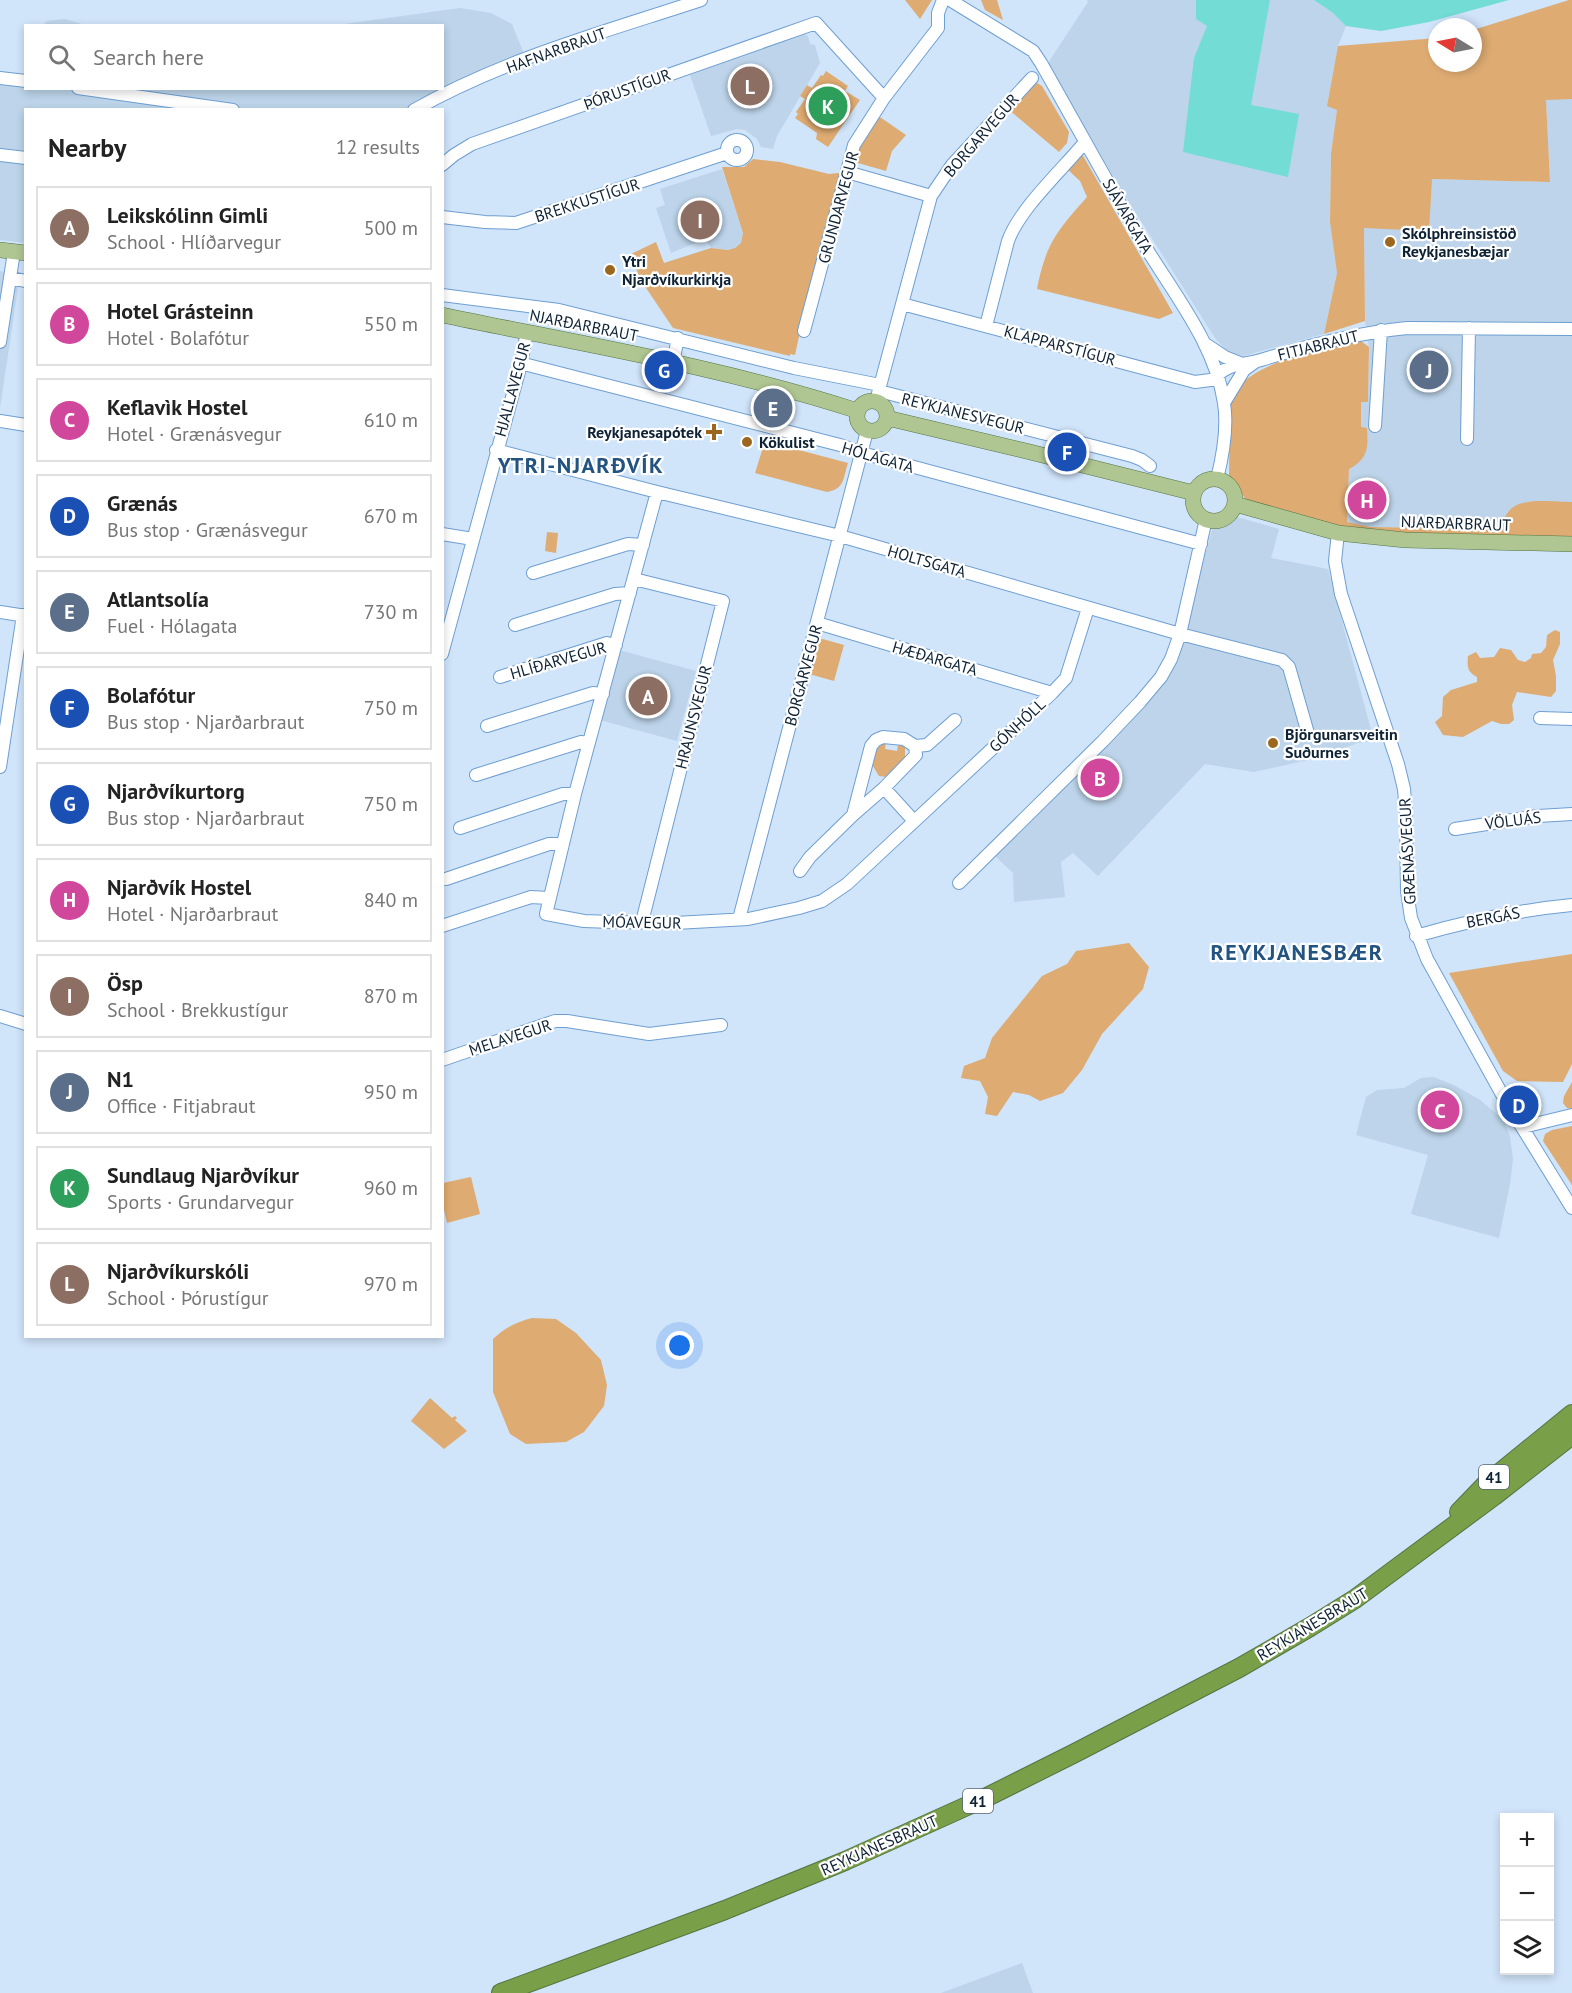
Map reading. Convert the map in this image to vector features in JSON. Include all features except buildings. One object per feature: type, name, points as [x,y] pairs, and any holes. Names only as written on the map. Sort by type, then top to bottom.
[{"type":"highway","name":"REYKJANESBRAUT","points":[[1424,1548],[1486,1484],[1572,1414]]},
{"type":"highway","name":"REYKJANESBRAUT","points":[[501,1993],[725,1911],[845,1861],[987,1797],[1239,1668],[1355,1599],[1572,1435]]},
{"type":"main road","name":"NJARÐARBRAUT","points":[[444,315],[673,362],[786,390],[858,411]]},
{"type":"main road","points":[[878,392],[888,418],[882,428],[867,431],[860,425],[858,411],[878,392]]},
{"type":"main road","points":[[888,418],[1194,493]]},
{"type":"main road","points":[[1217,479],[1229,485],[1233,491],[1233,510],[1218,520],[1206,519],[1194,506],[1194,493],[1201,484],[1217,479]]},
{"type":"main road","name":"NJARÐARBRAUT","points":[[1234,504],[1338,533],[1405,540],[1572,544]]},
{"type":"street","name":"HAFNARBRAUT","points":[[417,108],[538,53],[701,0]]},
{"type":"street","name":"GRUNDARVEGUR","points":[[804,331],[851,152],[858,136],[884,98],[938,28],[938,13],[943,0]]},
{"type":"street","name":"SJÁVARGATA","points":[[950,0],[966,4],[1033,51],[1139,237],[1204,343],[1218,377],[1224,403],[1223,456],[1217,479]]},
{"type":"street","name":"ÞÓRUSTÍGUR","points":[[444,163],[472,144],[816,22],[884,98]]},
{"type":"street","points":[[0,78],[24,81]]},
{"type":"street","name":"BORGARVEGUR","points":[[878,392],[931,196],[952,165],[1032,78]]},
{"type":"street","points":[[92,90],[219,108]]},
{"type":"street","points":[[986,326],[1013,229],[1022,215],[1085,142]]},
{"type":"street","name":"BREKKUSTÍGUR","points":[[444,217],[516,223],[727,153]]},
{"type":"street","points":[[0,155],[24,158]]},
{"type":"street","points":[[847,172],[931,196]]},
{"type":"street","points":[[0,342],[13,252]]},
{"type":"street","points":[[10,278],[24,281]]},
{"type":"street","name":"REYKJANESVEGUR","points":[[444,295],[559,310],[678,338],[878,392],[1132,456],[1150,466]]},
{"type":"street","name":"KLAPPARSTÍGUR","points":[[902,304],[1195,382],[1218,377]]},
{"type":"street","name":"FITJABRAUT","points":[[1218,377],[1242,366],[1336,338],[1381,330],[1407,328],[1572,329]]},
{"type":"street","points":[[1467,439],[1469,328]]},
{"type":"street","name":"FITJABRAUT","points":[[1374,426],[1381,330]]},
{"type":"street","name":"HJALLAVEGUR","points":[[444,647],[527,332]]},
{"type":"street","points":[[673,362],[678,338]]},
{"type":"street","points":[[1204,343],[1242,366],[1224,403]]},
{"type":"street","name":"HÓLAGATA","points":[[520,363],[840,445],[862,453],[1201,544]]},
{"type":"street","points":[[0,421],[24,425]]},
{"type":"street","name":"BORGARVEGUR","points":[[739,919],[867,431]]},
{"type":"street","name":"HOLTSGATA","points":[[496,450],[840,536],[1180,634],[1282,660],[1287,664],[1307,730]]},
{"type":"street","name":"HLÍÐARVEGUR","points":[[546,914],[548,898],[657,492]]},
{"type":"street","points":[[959,884],[1148,694],[1167,668],[1180,634],[1206,519]]},
{"type":"street","name":"GRÆNÁSVEGUR","points":[[1338,533],[1335,561],[1341,594],[1398,764],[1404,789],[1407,891],[1416,936],[1504,1098],[1572,1208]]},
{"type":"street","points":[[444,534],[473,539]]},
{"type":"street","points":[[533,573],[628,544],[643,545]]},
{"type":"street","name":"HRAUNSVEGUR","points":[[634,579],[723,602],[642,922]]},
{"type":"street","points":[[514,625],[615,594],[630,594]]},
{"type":"street","name":"GÓNHÓLL","points":[[739,919],[799,908],[822,901],[848,884],[1066,678],[1088,608]]},
{"type":"street","points":[[0,612],[24,615],[0,767]]},
{"type":"street","name":"HÆÐARGATA","points":[[817,623],[1052,693]]},
{"type":"street","name":"HLÍÐARVEGUR","points":[[500,677],[599,645],[607,643],[616,645]]},
{"type":"street","points":[[487,726],[593,693],[603,694]]},
{"type":"street","points":[[1540,718],[1572,719]]},
{"type":"street","points":[[853,815],[873,743],[886,737],[904,739],[915,746],[927,745],[955,720]]},
{"type":"street","points":[[476,775],[581,742],[589,743]]},
{"type":"street","points":[[800,871],[810,857],[916,755],[915,746]]},
{"type":"street","points":[[884,788],[914,821]]},
{"type":"street","points":[[460,828],[563,794],[576,794]]},
{"type":"street","name":"VÖLUÁS","points":[[1455,829],[1538,816],[1572,814]]},
{"type":"street","points":[[446,879],[549,844],[563,844]]},
{"type":"street","points":[[444,926],[531,897],[548,898]]},
{"type":"street","name":"BERGÁS","points":[[1416,936],[1463,922],[1532,909],[1572,905]]},
{"type":"street","name":"MÓAVEGUR","points":[[546,914],[584,921],[705,922],[739,919]]},
{"type":"street","points":[[0,1016],[24,1023]]},
{"type":"street","name":"MELAVEGUR","points":[[444,1059],[555,1021],[649,1034],[721,1025]]},
{"type":"street","points":[[1523,1127],[1572,1115]]},
{"type":"shaded area","points":[[905,0],[932,0],[920,19]]},
{"type":"shaded area","points":[[981,0],[997,0],[1003,20],[985,10]]},
{"type":"shaded area","points":[[1087,0],[1196,0],[1197,19],[1263,36],[1270,0],[1314,0],[1333,13],[1346,26],[1338,46],[1327,106],[1337,110],[1331,154],[1330,222],[1337,273],[1324,334],[1243,356],[1226,350],[1215,338],[1120,188],[1048,63],[1088,2]]},
{"type":"shaded area","points":[[1196,0],[1270,0],[1251,105],[1299,114],[1288,177],[1183,152],[1194,58],[1207,26],[1196,19]]},
{"type":"shaded area","points":[[1314,0],[1509,0],[1444,18],[1428,18],[1428,22],[1381,31],[1346,26],[1333,13]]},
{"type":"shaded area","points":[[1572,0],[1572,99],[1546,100],[1550,182],[1432,179],[1429,231],[1364,228],[1365,321],[1324,334],[1337,273],[1330,222],[1331,154],[1337,110],[1327,106],[1338,46],[1428,39],[1428,72],[1482,72],[1482,27]]},
{"type":"shaded area","points":[[460,8],[491,13],[512,24],[524,54],[408,108],[24,108],[24,243],[0,240],[0,74],[24,78],[24,90],[444,90],[444,24],[344,24]]},
{"type":"shaded area","points":[[65,19],[82,24],[44,24],[47,21]]},
{"type":"shaded area","points":[[802,33],[808,36],[810,44],[815,45],[820,63],[777,136],[773,149],[761,147],[757,139],[745,130],[737,129],[711,136],[690,75]]},
{"type":"shaded area","points":[[826,71],[848,86],[845,91],[860,100],[828,147],[816,139],[817,133],[795,118],[798,114],[796,112],[805,99],[800,96],[807,85],[812,88]]},
{"type":"shaded area","points":[[1031,83],[1042,86],[1069,132],[1067,143],[1059,152],[1008,109]]},
{"type":"shaded area","points":[[1546,99],[1572,99],[1572,502],[1534,502],[1507,514],[1500,529],[1371,527],[1347,522],[1349,469],[1361,428],[1361,401],[1368,401],[1369,347],[1365,321],[1364,228],[1432,179],[1550,182]]},
{"type":"shaded area","points":[[877,115],[906,135],[892,151],[886,171],[851,161]]},
{"type":"shaded area","points":[[1082,154],[1173,313],[1159,319],[1037,289],[1044,260],[1054,238],[1087,197],[1080,181],[1066,168]]},
{"type":"shaded area","points":[[753,159],[780,162],[829,174],[847,172],[804,313],[795,355],[790,354],[790,356],[673,328],[640,279],[631,254],[656,242],[664,263],[711,248],[728,250],[735,248],[741,243],[743,233],[722,167],[744,167]]},
{"type":"shaded area","points":[[722,169],[743,233],[741,243],[732,250],[711,248],[705,239],[671,253],[656,208],[665,205],[660,189]]},
{"type":"shaded area","points":[[0,271],[20,275],[0,408]]},
{"type":"shaded area","points":[[1361,341],[1369,347],[1368,402],[1361,402],[1361,427],[1367,428],[1367,446],[1364,456],[1349,469],[1347,522],[1371,527],[1499,529],[1510,510],[1515,506],[1535,501],[1572,502],[1572,540],[1405,536],[1341,530],[1249,504],[1229,476],[1230,399],[1253,375],[1270,366],[1307,353]]},
{"type":"shaded area","points":[[765,441],[848,463],[842,482],[833,491],[827,492],[755,473]]},
{"type":"shaded area","points":[[1237,517],[1279,529],[1271,558],[1328,569],[1374,741],[1358,743],[1317,758],[1254,772],[1205,764],[1098,876],[1073,853],[1061,862],[1065,897],[1014,902],[1013,873],[992,853],[1067,776],[1178,651],[1212,530],[1228,519]]},
{"type":"shaded area","points":[[547,532],[558,533],[556,553],[545,551]]},
{"type":"shaded area","points":[[1555,630],[1560,632],[1560,644],[1553,660],[1556,691],[1551,697],[1517,692],[1512,705],[1514,720],[1509,724],[1492,721],[1463,737],[1443,735],[1435,722],[1442,716],[1443,697],[1451,690],[1477,682],[1477,677],[1468,668],[1468,656],[1476,652],[1480,658],[1494,657],[1500,648],[1511,650],[1518,660],[1525,662],[1531,658],[1532,654],[1541,653],[1546,647],[1547,635]]},
{"type":"shaded area","points":[[819,638],[844,645],[834,681],[809,674]]},
{"type":"shaded area","points":[[619,650],[696,671],[677,741],[600,720]]},
{"type":"shaded area","points":[[886,742],[885,749],[897,751],[898,745],[905,746],[905,758],[887,777],[879,776],[871,763],[878,748]]},
{"type":"shaded area","points":[[1129,943],[1149,967],[1143,989],[1102,1034],[1082,1070],[1063,1093],[1040,1101],[1029,1095],[1013,1092],[997,1116],[985,1114],[988,1097],[980,1081],[961,1078],[964,1066],[985,1058],[992,1038],[1042,976],[1067,964],[1076,951]]},
{"type":"shaded area","points":[[1572,954],[1572,1064],[1563,1082],[1517,1081],[1503,1071],[1449,973]]},
{"type":"shaded area","points":[[1434,1077],[1480,1100],[1504,1120],[1510,1137],[1513,1159],[1499,1238],[1411,1214],[1428,1155],[1356,1135],[1366,1097],[1377,1090],[1404,1088],[1421,1078]]},
{"type":"shaded area","points":[[1572,1082],[1572,1109],[1567,1108],[1563,1103],[1564,1096]]},
{"type":"shaded area","points":[[1572,1126],[1572,1185],[1543,1141],[1545,1134],[1552,1130]]},
{"type":"shaded area","points":[[471,1177],[480,1214],[447,1223],[444,1210],[444,1183]]},
{"type":"shaded area","points":[[532,1318],[556,1319],[576,1333],[601,1360],[607,1385],[604,1406],[584,1432],[566,1442],[526,1444],[510,1434],[493,1392],[493,1339],[511,1326]]},
{"type":"shaded area","points":[[430,1398],[452,1418],[455,1416],[457,1418],[455,1420],[467,1431],[444,1449],[411,1421]]},
{"type":"shaded area","points":[[1022,1963],[1033,1993],[941,1993]]},
{"type":"place","name":"Njarðvíkurskóli","points":[[750,86]]},
{"type":"place","name":"Sundlaug Njarðvíkur","points":[[828,106]]},
{"type":"place","name":"Ösp","points":[[700,220]]},
{"type":"place","name":"Skólphreinsistöð Reykjanesbæjar","points":[[1390,242]]},
{"type":"place","name":"Ytri Njarðvíkurkirkja","points":[[610,270]]},
{"type":"place","name":"Njarðvíkurtorg","points":[[664,370]]},
{"type":"place","name":"N1","points":[[1429,370]]},
{"type":"place","name":"Atlantsolía","points":[[773,408]]},
{"type":"place","name":"Reykjanesapótek","points":[[714,432]]},
{"type":"place","name":"Kökulist","points":[[747,442]]},
{"type":"place","name":"Bolafótur","points":[[1067,452]]},
{"type":"place","name":"Njarðvík Hostel","points":[[1367,500]]},
{"type":"place","name":"Leikskólinn Gimli","points":[[648,696]]},
{"type":"place","name":"Björgunarsveitin Suðurnes","points":[[1273,743]]},
{"type":"place","name":"Hotel Grásteinn","points":[[1100,778]]},
{"type":"place","name":"Grænás","points":[[1519,1105]]},
{"type":"place","name":"Keflavìk Hostel","points":[[1440,1110]]},
{"type":"district","name":"YTRI-NJARÐVÍK","points":[[581,465]]},
{"type":"district","name":"REYKJANESBÆR","points":[[1297,952]]}]
